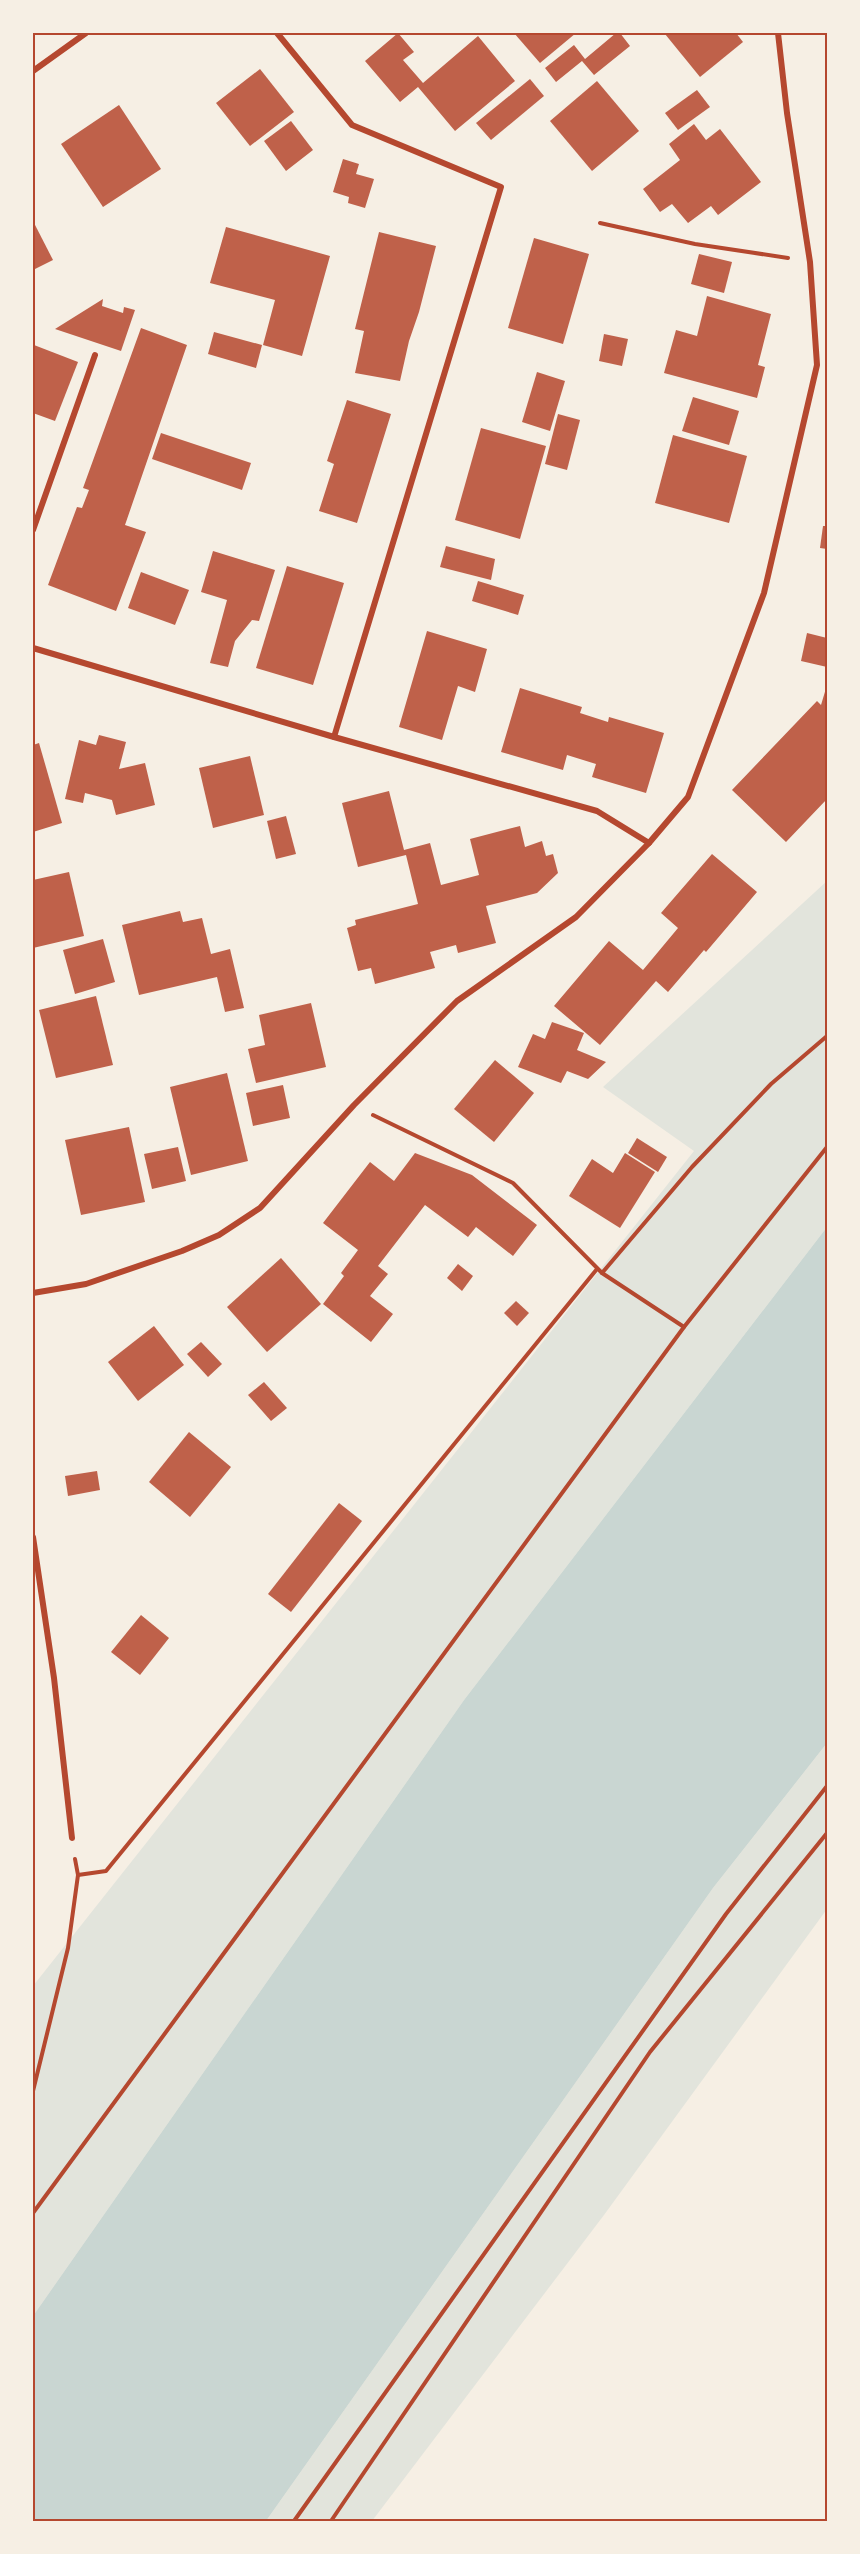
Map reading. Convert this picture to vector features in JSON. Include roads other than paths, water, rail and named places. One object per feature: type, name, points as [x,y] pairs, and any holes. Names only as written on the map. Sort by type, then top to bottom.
[{"type":"street","points":[[33,70],[86,33]]},
{"type":"street","points":[[277,33],[352,125],[501,187],[334,737]]},
{"type":"street","points":[[33,1293],[86,1284],[182,1251],[219,1235],[260,1208],[354,1106],[457,1001],[576,917],[649,843],[688,797],[764,593],[817,365],[810,262],[787,113],[778,33]]},
{"type":"street","points":[[33,530],[95,355]]},
{"type":"street","points":[[33,648],[334,737],[597,811],[649,843]]},
{"type":"street","points":[[33,1537],[54,1678],[72,1838]]}]
